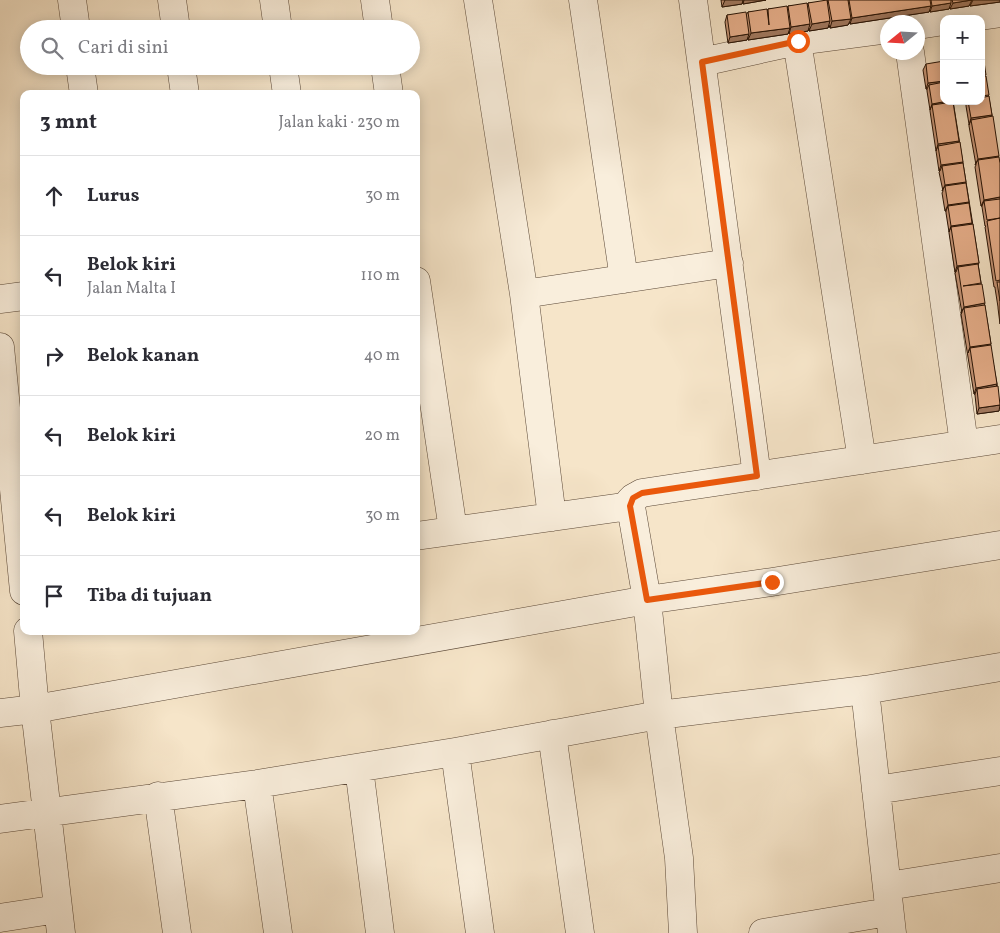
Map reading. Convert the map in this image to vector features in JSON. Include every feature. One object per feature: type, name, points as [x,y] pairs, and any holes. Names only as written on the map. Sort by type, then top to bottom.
[{"type":"street","points":[[72,0],[75,20]]},
{"type":"street","points":[[172,0],[175,20]]},
{"type":"street","points":[[274,0],[277,20]]},
{"type":"street","points":[[375,0],[378,20]]},
{"type":"street","points":[[478,0],[524,294],[552,517]]},
{"type":"street","points":[[584,0],[624,279]]},
{"type":"street","points":[[693,0],[757,476]]},
{"type":"street","points":[[985,15],[1000,13]]},
{"type":"street","points":[[925,24],[940,22]]},
{"type":"street","points":[[702,62],[798,41],[880,30]]},
{"type":"street","points":[[798,41],[862,460]]},
{"type":"street","points":[[911,60],[964,444]]},
{"type":"street","points":[[81,75],[83,90]]},
{"type":"street","points":[[182,75],[184,90]]},
{"type":"street","points":[[284,75],[286,90]]},
{"type":"street","points":[[386,75],[388,90]]},
{"type":"street","points":[[524,294],[729,263]]},
{"type":"street","points":[[0,299],[20,296]]},
{"type":"street","points":[[420,309],[452,530]]},
{"type":"street","points":[[0,347],[20,550]]},
{"type":"street","points":[[683,933],[679,858],[659,716],[647,600],[630,506],[633,498],[642,493],[1000,439]]},
{"type":"street","points":[[420,535],[630,506]]},
{"type":"street","points":[[0,713],[35,709],[647,600],[1000,545]]},
{"type":"street","points":[[0,918],[60,921],[35,709],[28,635]]},
{"type":"street","points":[[0,819],[257,784],[659,716],[865,690],[1000,668]]},
{"type":"street","points":[[779,932],[890,923],[888,886],[865,690]]},
{"type":"street","points":[[552,734],[580,933]]},
{"type":"street","points":[[455,752],[480,933]]},
{"type":"street","points":[[359,768],[380,933]]},
{"type":"street","points":[[876,790],[1000,771]]},
{"type":"street","points":[[257,784],[278,933]]},
{"type":"street","points":[[158,796],[178,933]]},
{"type":"street","points":[[888,886],[1000,868]]},
{"type":"building","points":[[827,0],[830,21],[812,24],[808,3]]},
{"type":"building","points":[[828,0],[848,0],[851,19],[832,21]]},
{"type":"building","points":[[849,0],[930,0],[931,6],[852,18]]},
{"type":"building","points":[[931,0],[951,0],[951,3],[932,6]]},
{"type":"building","points":[[952,0],[972,0],[953,3]]},
{"type":"building","points":[[807,3],[810,24],[791,27],[788,6]]},
{"type":"building","points":[[787,6],[790,28],[751,33],[748,12],[767,9],[769,25],[768,9]]},
{"type":"building","points":[[746,12],[749,34],[730,37],[727,15]]},
{"type":"building","points":[[940,62],[940,82],[928,83],[926,64]]},
{"type":"building","points":[[985,76],[989,95],[985,96]]},
{"type":"building","points":[[940,83],[940,102],[932,104],[929,85]]},
{"type":"building","points":[[989,96],[992,115],[971,118],[969,105],[985,105],[985,97]]},
{"type":"building","points":[[932,105],[953,105],[959,141],[938,144]]},
{"type":"building","points":[[993,116],[999,156],[978,159],[971,120]]},
{"type":"building","points":[[960,142],[963,162],[941,165],[938,146]]},
{"type":"building","points":[[999,157],[1000,197],[984,200],[978,160]]},
{"type":"building","points":[[963,163],[966,182],[945,185],[942,166]]},
{"type":"building","points":[[966,183],[969,202],[948,205],[945,186]]},
{"type":"building","points":[[1000,199],[1000,218],[987,220],[984,201]]},
{"type":"building","points":[[969,203],[972,223],[951,226],[948,206]]},
{"type":"building","points":[[1000,218],[1000,280],[996,281],[987,221]]},
{"type":"building","points":[[973,224],[979,263],[957,266],[951,227]]},
{"type":"building","points":[[978,264],[981,283],[963,286],[982,284],[985,303],[964,307],[958,267]]},
{"type":"building","points":[[997,282],[1000,282],[1000,301]]},
{"type":"building","points":[[985,305],[991,344],[970,347],[964,308]]},
{"type":"building","points":[[991,345],[997,384],[976,388],[970,348]]},
{"type":"building","points":[[998,386],[1000,405],[979,408],[977,389]]},
{"type":"route","points":[[772,582],[647,600],[630,501],[642,493],[757,476],[702,62],[798,41]]}]
